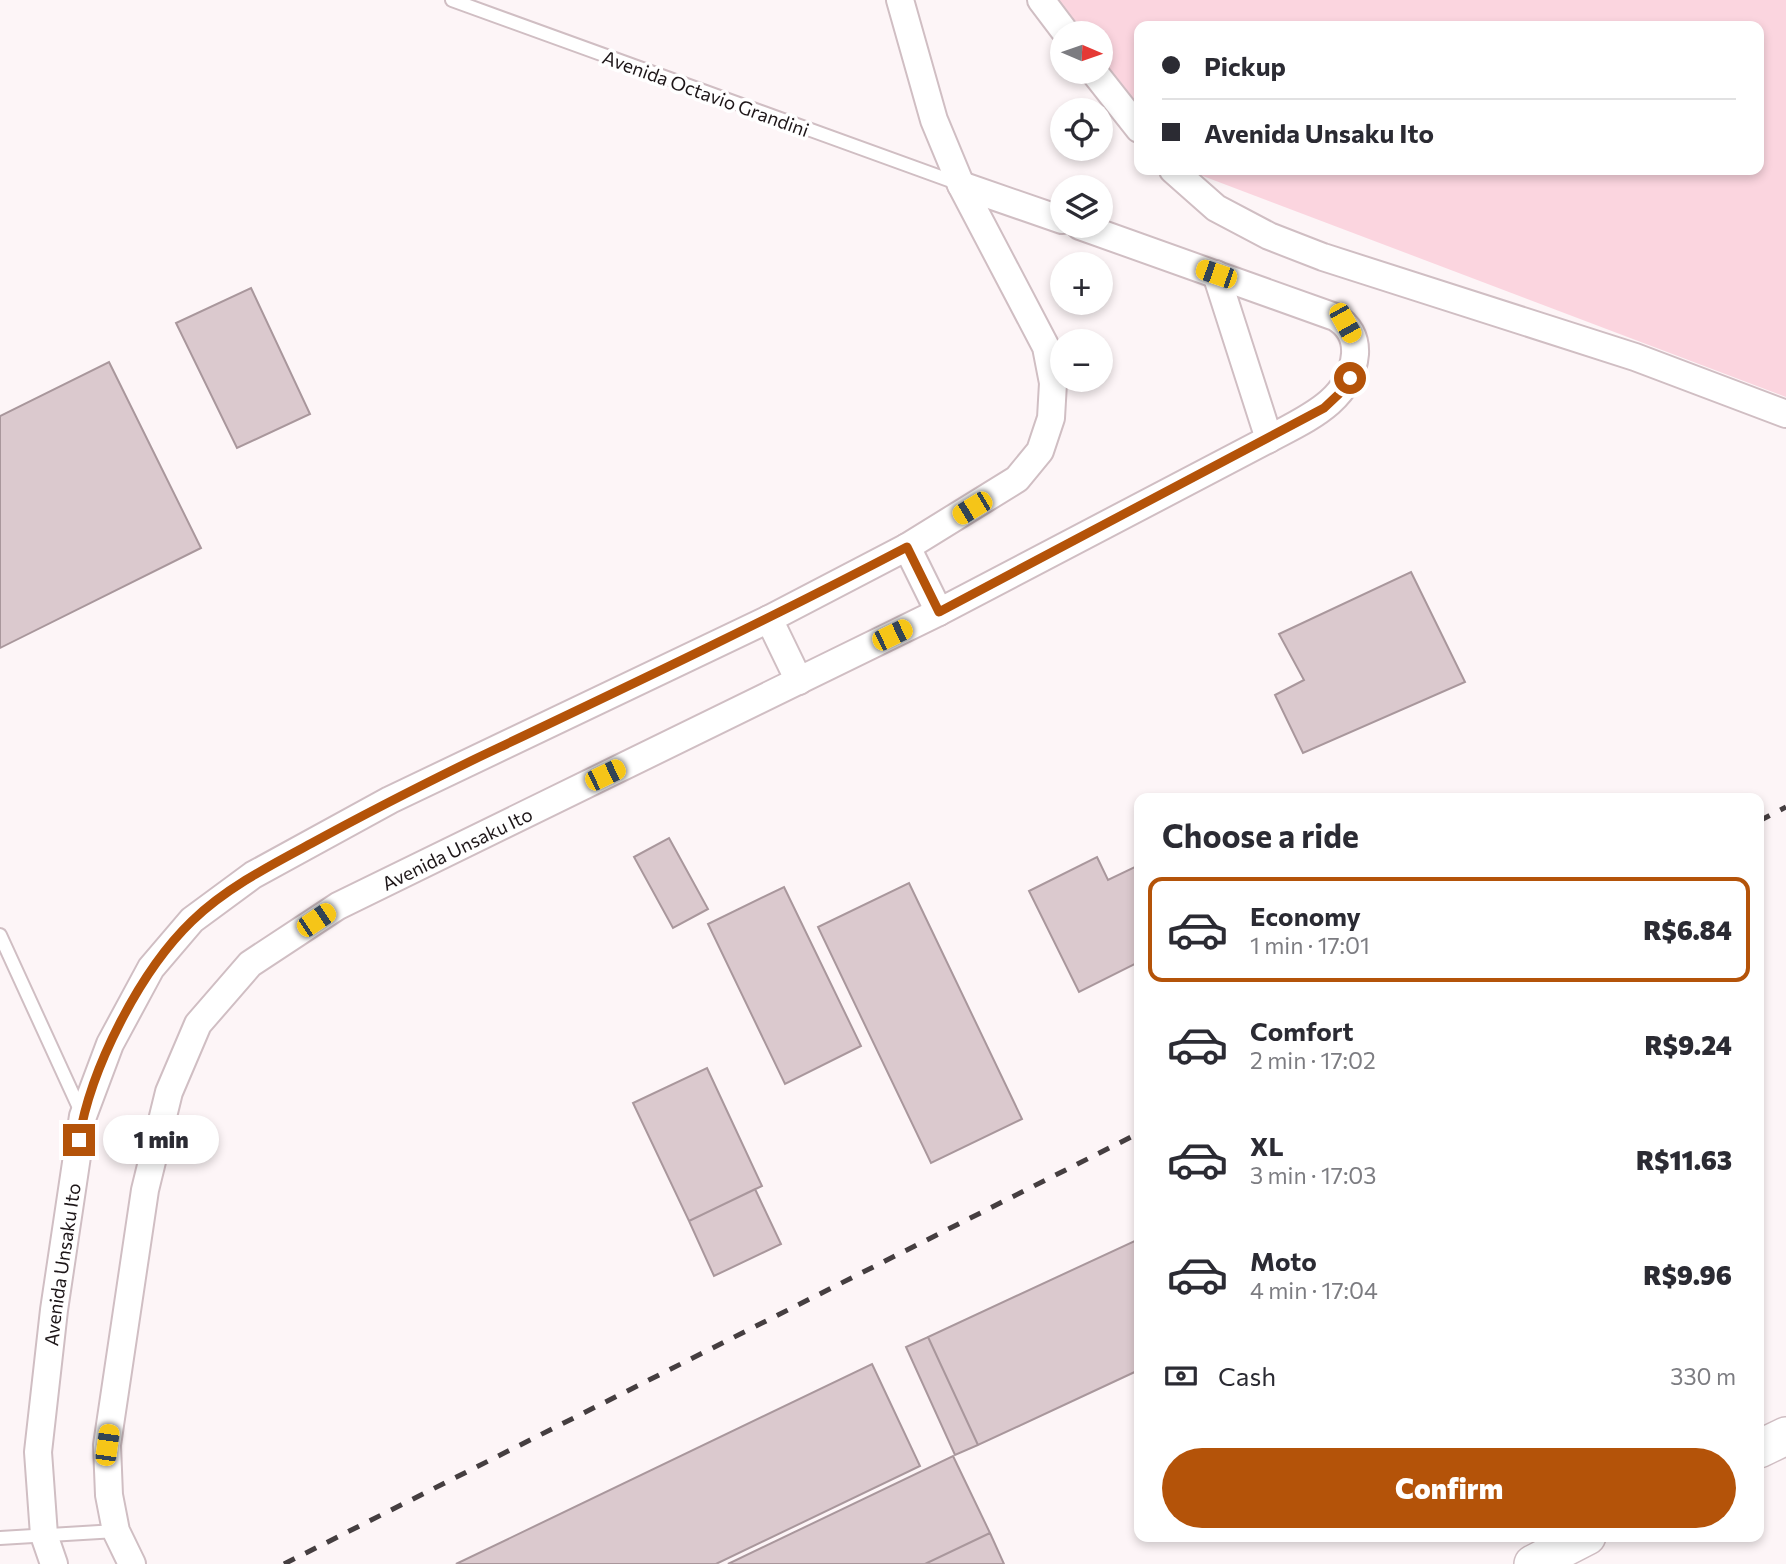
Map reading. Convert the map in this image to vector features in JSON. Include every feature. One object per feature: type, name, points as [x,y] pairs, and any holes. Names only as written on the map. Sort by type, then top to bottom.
[{"type":"street","name":"Avenida Unsaku Ito","points":[[54,1564],[44,1535],[38,1452],[54,1310],[83,1116],[110,1044],[151,968],[192,920],[253,875],[390,800],[769,619],[907,547],[1017,479],[1040,451],[1051,418],[1054,383],[1046,347],[961,185],[934,120],[900,0]]},
{"type":"street","points":[[1041,0],[1057,21]]},
{"type":"street","points":[[1103,84],[1134,123]]},
{"type":"street","points":[[1179,175],[1216,208],[1269,236],[1323,257],[1635,357],[1786,414]]},
{"type":"street","points":[[961,185],[1050,215]]},
{"type":"street","name":"Avenida Unsaku Ito","points":[[132,1564],[116,1531],[109,1495],[107,1445],[145,1190],[169,1092],[198,1024],[250,964],[338,906],[939,612],[1269,439],[1324,408],[1341,392],[1350,378],[1354,359],[1353,337],[1345,323],[1335,317],[1113,238]]},
{"type":"street","points":[[1216,274],[1269,439]]},
{"type":"street","points":[[907,547],[939,612]]},
{"type":"street","points":[[769,619],[799,681]]},
{"type":"street","points":[[1764,1447],[1786,1436]]},
{"type":"street","points":[[1533,1564],[1575,1542]]},
{"type":"lane","name":"Avenida Octavio Grandini","points":[[452,0],[961,185]]},
{"type":"lane","points":[[0,935],[83,1116]]},
{"type":"lane","points":[[0,1538],[116,1531]]},
{"type":"shaded area","points":[[1055,0],[1786,0],[1786,397],[1200,175],[1764,175],[1764,21],[1134,21],[1134,101],[1113,74],[1113,21],[1072,21]]},
{"type":"building","points":[[251,288],[310,414],[237,448],[176,323]]},
{"type":"building","points":[[109,362],[201,548],[0,648],[0,416]]},
{"type":"building","points":[[1411,572],[1465,682],[1303,753],[1275,695],[1304,680],[1279,634]]},
{"type":"building","points":[[669,838],[708,909],[673,928],[634,857]]},
{"type":"building","points":[[1097,857],[1108,880],[1134,867],[1134,964],[1079,992],[1029,891]]},
{"type":"building","points":[[909,883],[1022,1119],[931,1163],[818,927]]},
{"type":"building","points":[[784,887],[861,1046],[785,1084],[708,924]]},
{"type":"building","points":[[707,1068],[762,1186],[689,1221],[633,1103]]},
{"type":"building","points":[[755,1189],[781,1244],[714,1276],[689,1221]]},
{"type":"building","points":[[1134,1241],[1134,1372],[978,1445],[928,1337]]},
{"type":"building","points":[[928,1337],[978,1445],[955,1455],[906,1347]]},
{"type":"building","points":[[872,1364],[920,1466],[716,1564],[456,1564]]},
{"type":"building","points":[[953,1456],[990,1533],[925,1564],[728,1564]]},
{"type":"building","points":[[990,1533],[1004,1564],[925,1564]]},
{"type":"railway","points":[[1764,818],[1786,807]]},
{"type":"railway","points":[[284,1564],[1134,1136]]},
{"type":"route","points":[[79,1140],[83,1116],[110,1044],[151,968],[192,920],[253,875],[390,800],[769,619],[907,547],[939,612],[1324,408],[1341,392],[1350,378]]}]
